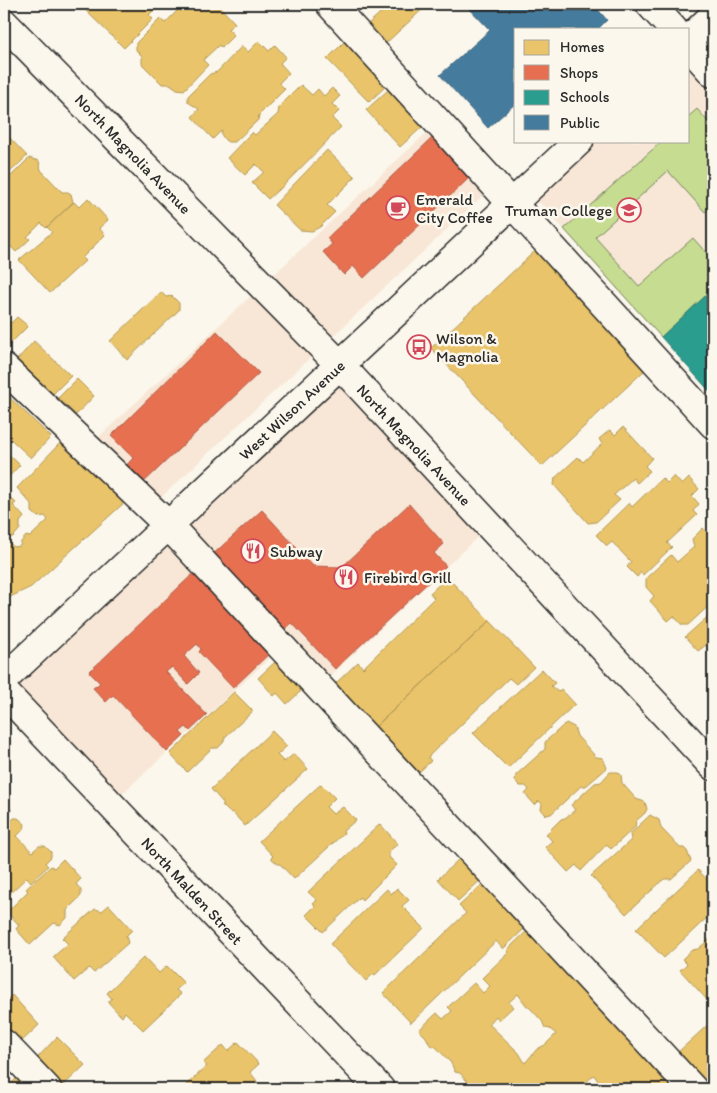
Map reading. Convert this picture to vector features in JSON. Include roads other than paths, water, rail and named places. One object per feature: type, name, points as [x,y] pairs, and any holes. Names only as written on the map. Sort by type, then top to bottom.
[{"type":"street","points":[[330,4],[713,424]]},
{"type":"street","points":[[650,4],[672,28]]},
{"type":"street","points":[[690,38],[713,16]]},
{"type":"street","name":"North Magnolia Avenue","points":[[4,23],[340,365],[713,766]]},
{"type":"street","points":[[690,47],[713,73]]},
{"type":"street","name":"West Wilson Avenue","points":[[4,679],[578,142]]},
{"type":"street","points":[[4,368],[168,525],[693,1089]]},
{"type":"street","name":"North Malden Street","points":[[4,692],[380,1089]]},
{"type":"street","points":[[4,1044],[47,1089]]},
{"type":"place","name":"Emerald City Coffee","points":[[398,208]]},
{"type":"place","name":"Truman College","points":[[629,210]]},
{"type":"place","name":"Wilson & Magnolia","points":[[419,347]]},
{"type":"place","name":"Subway","points":[[253,551]]},
{"type":"place","name":"Firebird Grill","points":[[346,577]]}]
